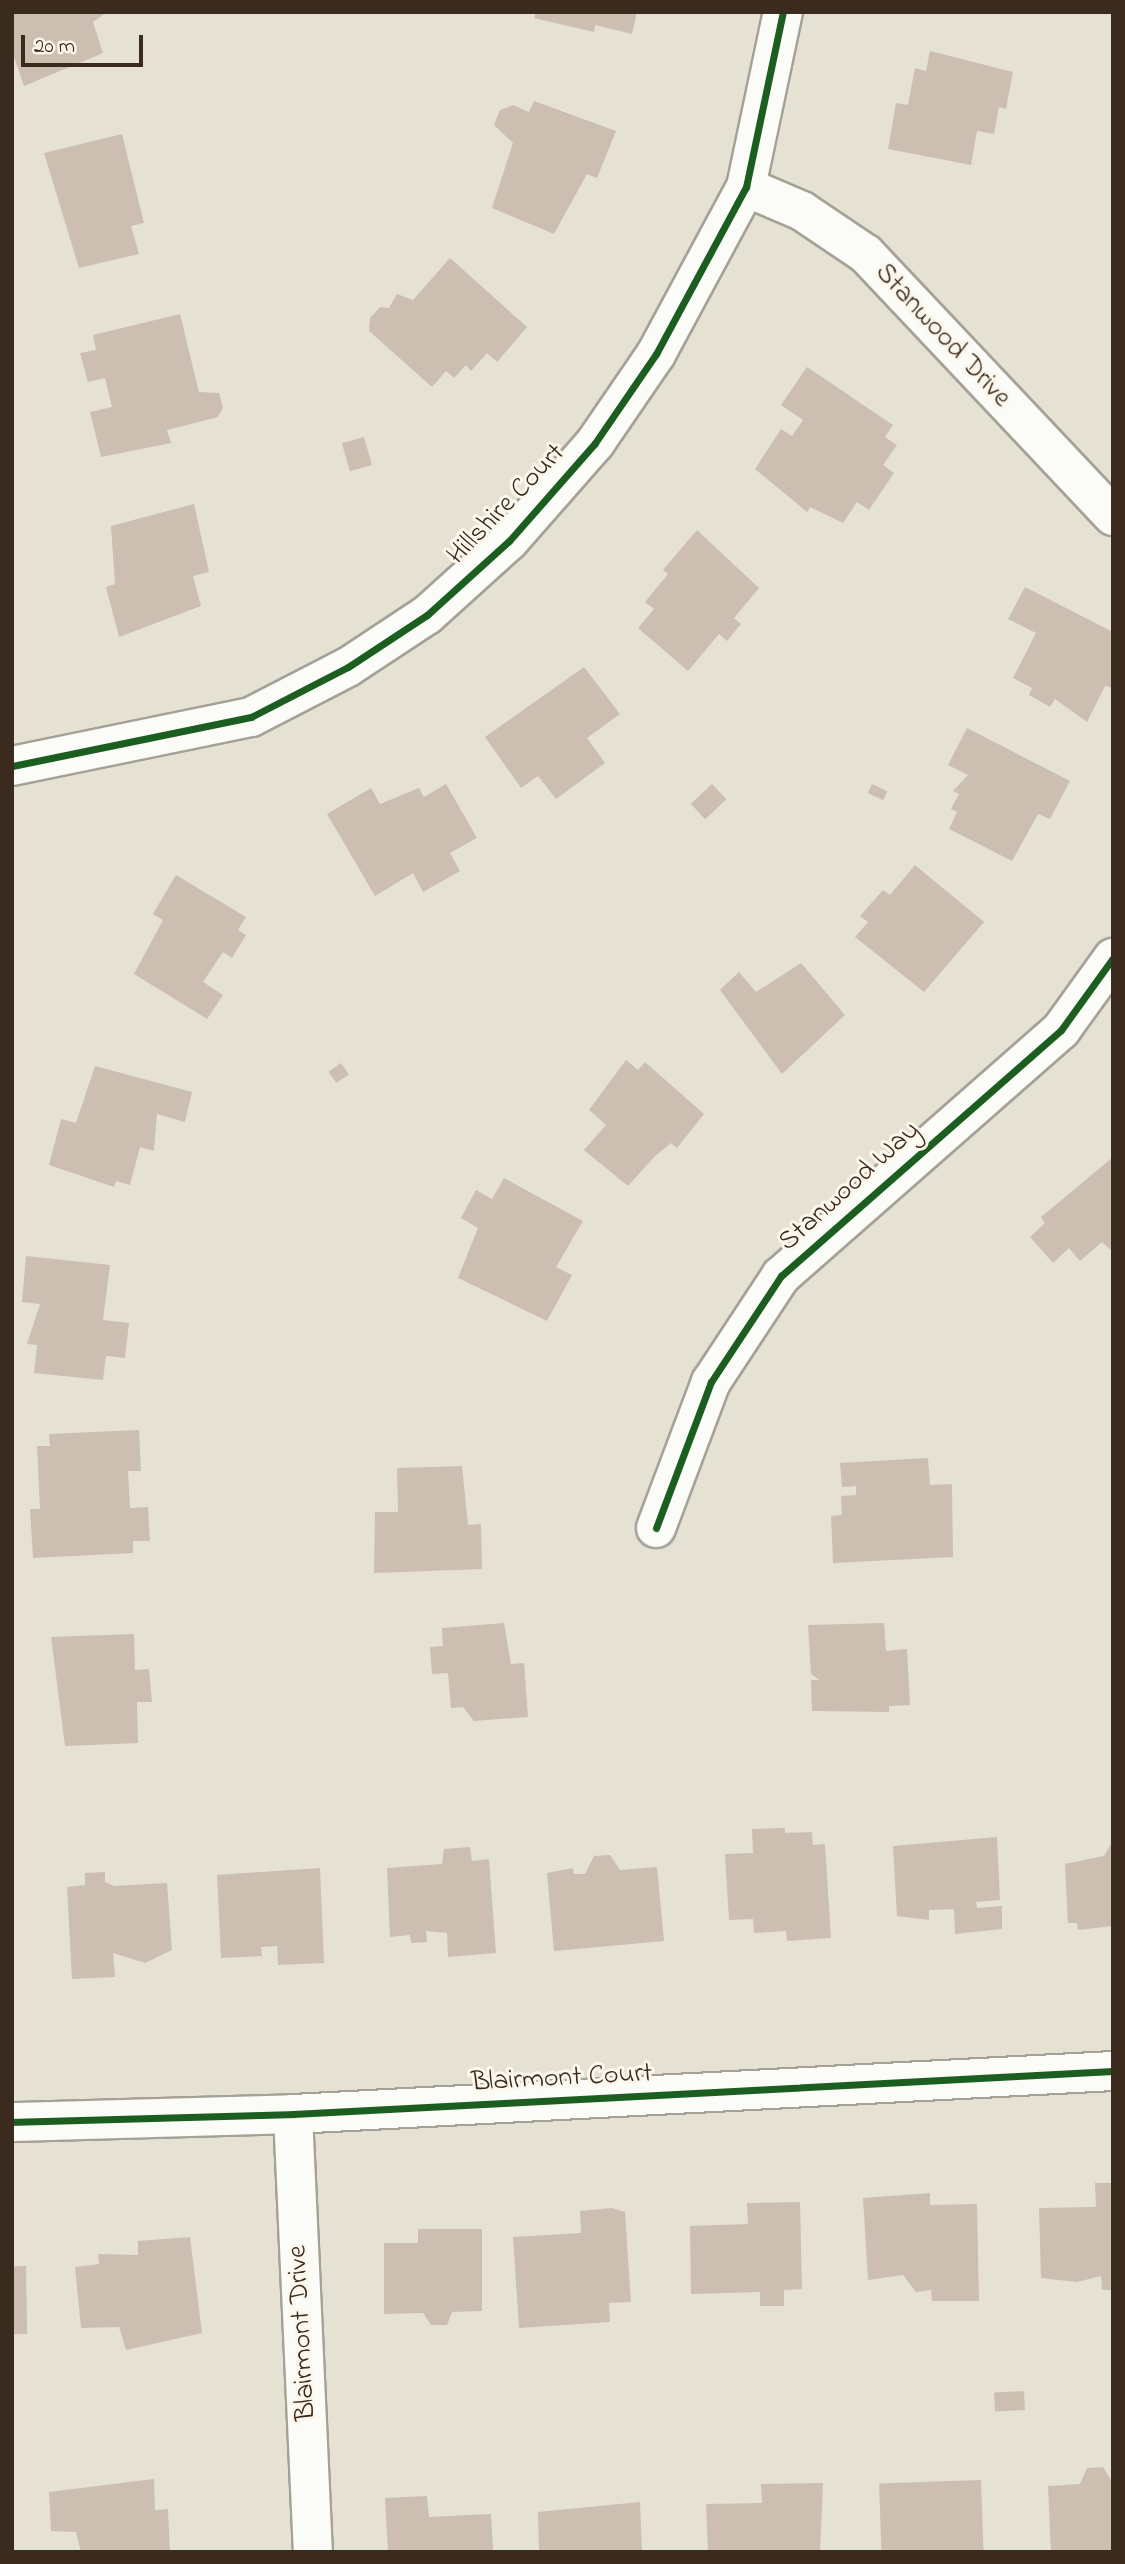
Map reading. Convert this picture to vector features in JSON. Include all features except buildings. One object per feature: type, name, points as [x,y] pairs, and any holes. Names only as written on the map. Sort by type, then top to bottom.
[{"type":"street","name":"Hillshire Court","points":[[12,766],[251,717],[348,667],[426,615],[509,541],[595,443],[656,354],[746,187],[783,12]]},
{"type":"street","name":"Stanwood Drive","points":[[746,187],[802,211],[866,254],[1113,516]]},
{"type":"street","name":"Stanwood Way","points":[[656,1528],[711,1381],[781,1276],[1061,1030],[1113,958]]},
{"type":"street","name":"Blairmont Court","points":[[12,2122],[293,2114],[1113,2071]]},
{"type":"street","name":"Blairmont Drive","points":[[293,2114],[313,2552]]},
{"type":"cycle path","points":[[12,766],[251,717],[348,667],[427,615],[509,541],[595,443],[656,354],[746,187],[783,12]]},
{"type":"cycle path","points":[[656,1528],[711,1382],[781,1276],[1061,1030],[1113,958]]},
{"type":"cycle path","points":[[12,2122],[293,2114],[1113,2071]]}]
